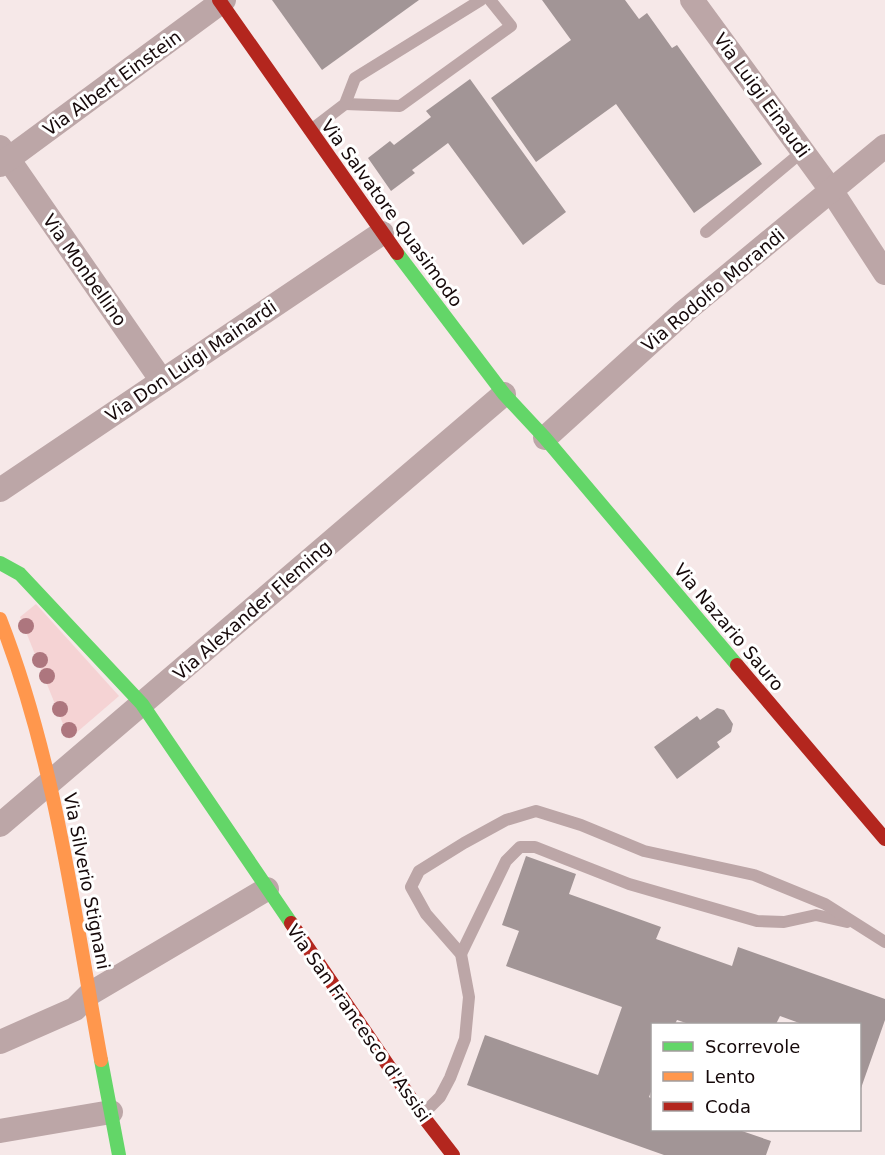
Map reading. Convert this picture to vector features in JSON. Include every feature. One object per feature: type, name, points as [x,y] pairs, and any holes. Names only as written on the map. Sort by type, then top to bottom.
[{"type":"street","name":"Via Luigi Einaudi","points":[[692,0],[831,190],[885,273]]},
{"type":"street","name":"Via Salvatore Quasimodo","points":[[221,1],[382,233],[504,394],[545,438]]},
{"type":"street","name":"Via Albert Einstein","points":[[3,157],[221,1]]},
{"type":"street","name":"Via Rodolfo Morandi","points":[[545,438],[684,312],[885,146]]},
{"type":"street","name":"Via Monbellino","points":[[3,157],[162,381]]},
{"type":"street","name":"Via Don Luigi Mainardi","points":[[0,490],[382,233]]},
{"type":"street","name":"Via Alexander Fleming","points":[[0,825],[504,394]]},
{"type":"street","name":"Via Nazario Sauro","points":[[545,438],[885,839]]},
{"type":"street","name":"Via San Francesco d'Assisi","points":[[0,563],[20,574],[142,704],[267,889],[453,1155]]},
{"type":"street","name":"Via Silverio Stignani","points":[[0,619],[13,652],[50,782],[91,993],[119,1155]]},
{"type":"street","points":[[0,1042],[75,1009],[91,993],[267,889]]},
{"type":"street","points":[[0,1131],[111,1112]]},
{"type":"lane","points":[[310,130],[345,104],[355,78],[481,0]]},
{"type":"lane","points":[[345,104],[400,106],[512,26],[490,0]]},
{"type":"lane","points":[[706,232],[802,151]]},
{"type":"lane","points":[[423,1115],[440,1097],[465,1039],[469,997],[461,954],[426,914],[411,887],[419,871],[506,820],[536,811],[581,825],[644,851],[754,875],[825,904],[885,942]]},
{"type":"lane","points":[[461,954],[506,861],[520,847],[535,847],[629,884],[758,921],[784,922],[816,915],[857,924]]},
{"type":"shaded area","points":[[36,604],[119,696],[69,739],[20,617]]},
{"type":"building","points":[[272,0],[419,0],[322,70]]},
{"type":"building","points":[[542,0],[625,0],[639,19],[647,13],[672,48],[677,45],[762,164],[694,213],[616,104],[536,162],[491,98],[571,40]]},
{"type":"building","points":[[470,79],[566,212],[523,245],[448,143],[412,170],[415,173],[391,191],[368,158],[390,141],[394,145],[431,117],[426,111]]},
{"type":"building","points":[[717,708],[724,710],[733,724],[731,732],[717,742],[720,747],[677,779],[654,747],[697,716],[700,720]]},
{"type":"building","points":[[526,856],[576,874],[569,894],[661,927],[656,939],[732,966],[738,947],[885,999],[885,1020],[861,1088],[861,1023],[799,1023],[780,1016],[776,1023],[686,1023],[677,1020],[676,1023],[651,1023],[651,1092],[649,1097],[651,1098],[651,1131],[742,1131],[771,1141],[766,1155],[664,1155],[467,1085],[485,1035],[598,1075],[622,1007],[506,966],[519,931],[502,925]]},
{"type":"traffic: fast","points":[[397,253],[504,394],[545,438],[737,665]]},
{"type":"traffic: fast","points":[[0,563],[20,574],[142,704],[291,923]]},
{"type":"traffic: fast","points":[[101,1060],[119,1155]]},
{"type":"traffic: slow","points":[[0,619],[19,672],[49,781],[72,892],[101,1060]]},
{"type":"traffic: jam","points":[[219,0],[397,253]]},
{"type":"traffic: jam","points":[[737,665],[885,839]]},
{"type":"traffic: jam","points":[[291,923],[422,1115],[453,1155]]}]
